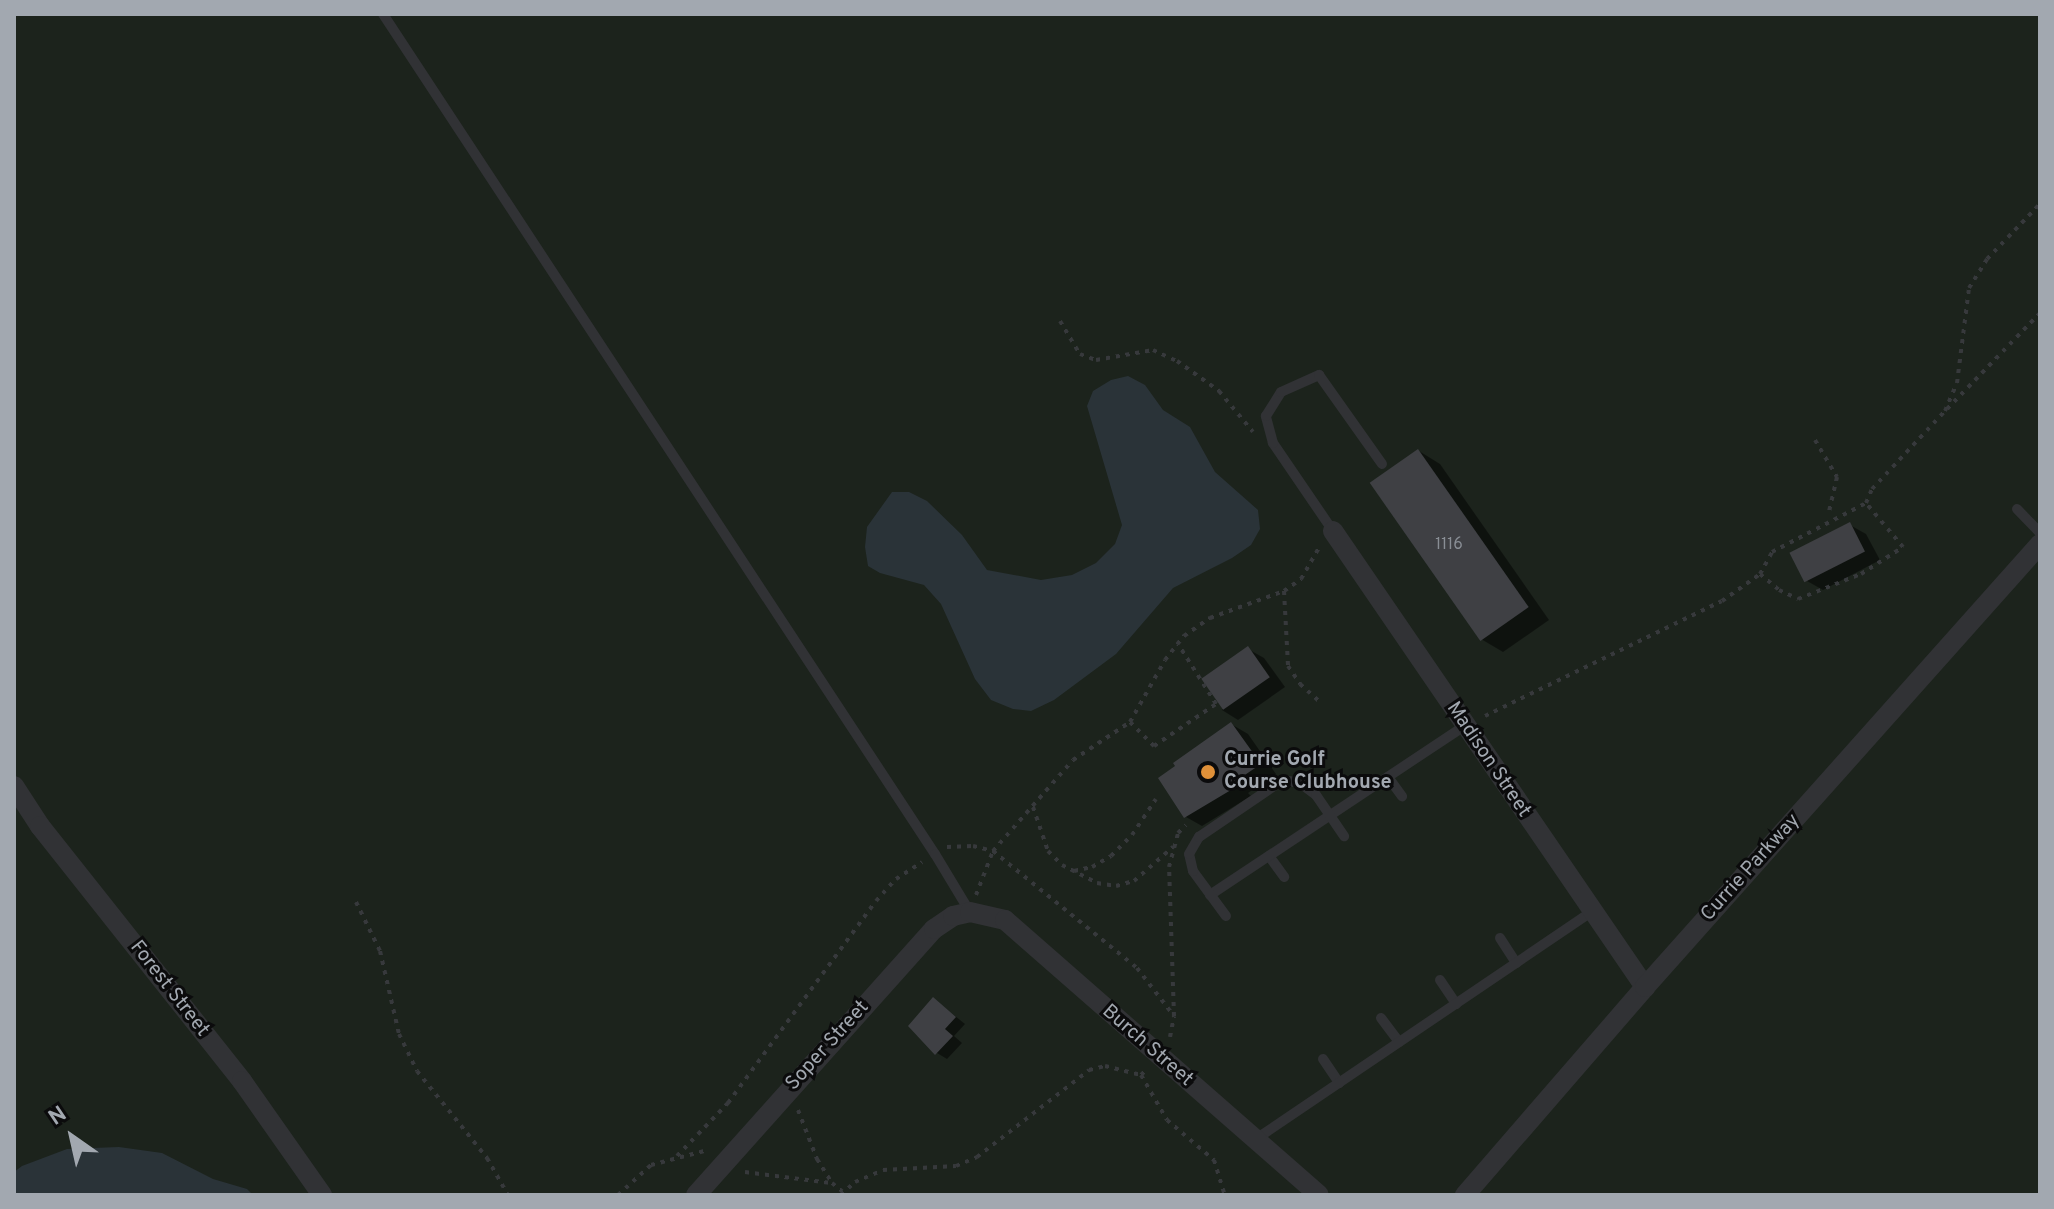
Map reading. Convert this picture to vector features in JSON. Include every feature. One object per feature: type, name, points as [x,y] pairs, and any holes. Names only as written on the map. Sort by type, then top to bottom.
[{"type":"street","name":"Madison Street","points":[[1333,531],[1645,987]]},
{"type":"street","name":"Currie Parkway","points":[[1465,1195],[1645,987],[2040,544]]},
{"type":"street","name":"Forest Street","points":[[14,786],[40,826],[242,1081],[322,1195]]},
{"type":"street","name":"Burch Street","points":[[970,912],[1005,920],[1319,1195]]},
{"type":"street","name":"Soper Street","points":[[696,1195],[934,929],[953,916],[970,912]]},
{"type":"lane","points":[[383,14],[935,854],[970,912]]},
{"type":"lane","points":[[1333,531],[1273,443],[1266,416],[1281,392],[1319,375],[1382,464]]},
{"type":"lane","points":[[2017,509],[2040,533]]},
{"type":"lane","points":[[1210,895],[1464,726]]},
{"type":"lane","points":[[1388,777],[1402,796]]},
{"type":"lane","points":[[1226,916],[1193,871],[1189,854],[1199,837],[1283,780],[1300,783],[1331,815],[1344,836]]},
{"type":"lane","points":[[1269,856],[1284,877]]},
{"type":"lane","points":[[1254,1141],[1591,912]]},
{"type":"lane","points":[[1500,938],[1516,963]]},
{"type":"lane","points":[[1440,980],[1456,1004]]},
{"type":"lane","points":[[1381,1018],[1399,1042]]},
{"type":"lane","points":[[1323,1059],[1339,1083]]},
{"type":"path","points":[[1945,411],[1957,383],[1969,288],[1987,259],[2040,204]]},
{"type":"path","points":[[1464,726],[1722,601],[1760,574],[1772,552],[1866,503],[1872,489],[2040,313]]},
{"type":"path","points":[[1060,321],[1080,354],[1096,360],[1153,350],[1177,361],[1219,391],[1255,435]]},
{"type":"path","points":[[1815,440],[1837,477],[1829,511]]},
{"type":"path","points":[[1760,574],[1779,590],[1798,599],[1861,574],[1903,547],[1866,503]]},
{"type":"path","points":[[970,912],[993,851],[1073,760],[1130,722],[1178,644],[1210,618],[1284,591],[1301,579],[1315,553],[1333,531]]},
{"type":"path","points":[[1313,541],[1315,553]]},
{"type":"path","points":[[1284,591],[1288,666],[1300,684],[1319,701]]},
{"type":"path","points":[[1130,722],[1154,746],[1216,704],[1178,644]]},
{"type":"path","points":[[1074,871],[1092,867],[1111,856],[1132,835],[1156,799]]},
{"type":"path","points":[[1033,806],[1048,851],[1074,871],[1097,883],[1116,886],[1134,881],[1174,846]]},
{"type":"path","points":[[1141,1075],[1159,1056],[1174,1029],[1169,867],[1174,846],[1186,825]]},
{"type":"path","points":[[677,1156],[728,1103],[876,901],[896,879],[946,847],[973,846],[993,851],[1137,968],[1174,1016]]},
{"type":"path","points":[[356,902],[380,951],[399,1034],[417,1071],[487,1158],[508,1195]]},
{"type":"path","points":[[790,1089],[807,1136],[832,1183],[841,1193],[883,1170],[956,1166],[977,1157],[1041,1112],[1089,1070],[1105,1066],[1141,1075],[1167,1120],[1214,1160],[1225,1195]]},
{"type":"path","points":[[618,1195],[651,1165],[742,1142]]},
{"type":"path","points":[[719,1169],[832,1183]]},
{"type":"shaded area","points":[[14,14],[2040,14],[2040,1195],[14,1195]]},
{"type":"shaded area","points":[[1128,376],[1145,385],[1163,410],[1190,427],[1215,472],[1258,510],[1260,529],[1251,545],[1232,558],[1173,588],[1116,654],[1054,700],[1031,711],[1013,709],[991,700],[975,679],[941,604],[924,585],[880,573],[868,566],[865,547],[867,527],[892,492],[909,492],[927,501],[962,535],[987,570],[1041,580],[1072,575],[1096,563],[1115,544],[1122,525],[1087,406],[1093,391],[1111,380]]},
{"type":"shaded area","points":[[119,1147],[162,1153],[213,1179],[247,1189],[253,1195],[14,1195],[14,1172],[22,1166],[67,1149]]},
{"type":"building","points":[[1418,449],[1529,607],[1480,641],[1370,483]]},
{"type":"building","points":[[1850,522],[1865,551],[1804,582],[1789,553]]},
{"type":"building","points":[[1248,646],[1270,677],[1223,710],[1201,679]]},
{"type":"building","name":"Currie Golf Course Clubhouse","points":[[1231,722],[1261,764],[1233,783],[1236,787],[1184,818],[1158,778],[1175,766],[1173,763]]},
{"type":"building","points":[[933,997],[956,1017],[945,1029],[953,1036],[935,1055],[908,1026]]},
{"type":"place","name":"Currie Golf Course Clubhouse","points":[[1208,772]]}]
